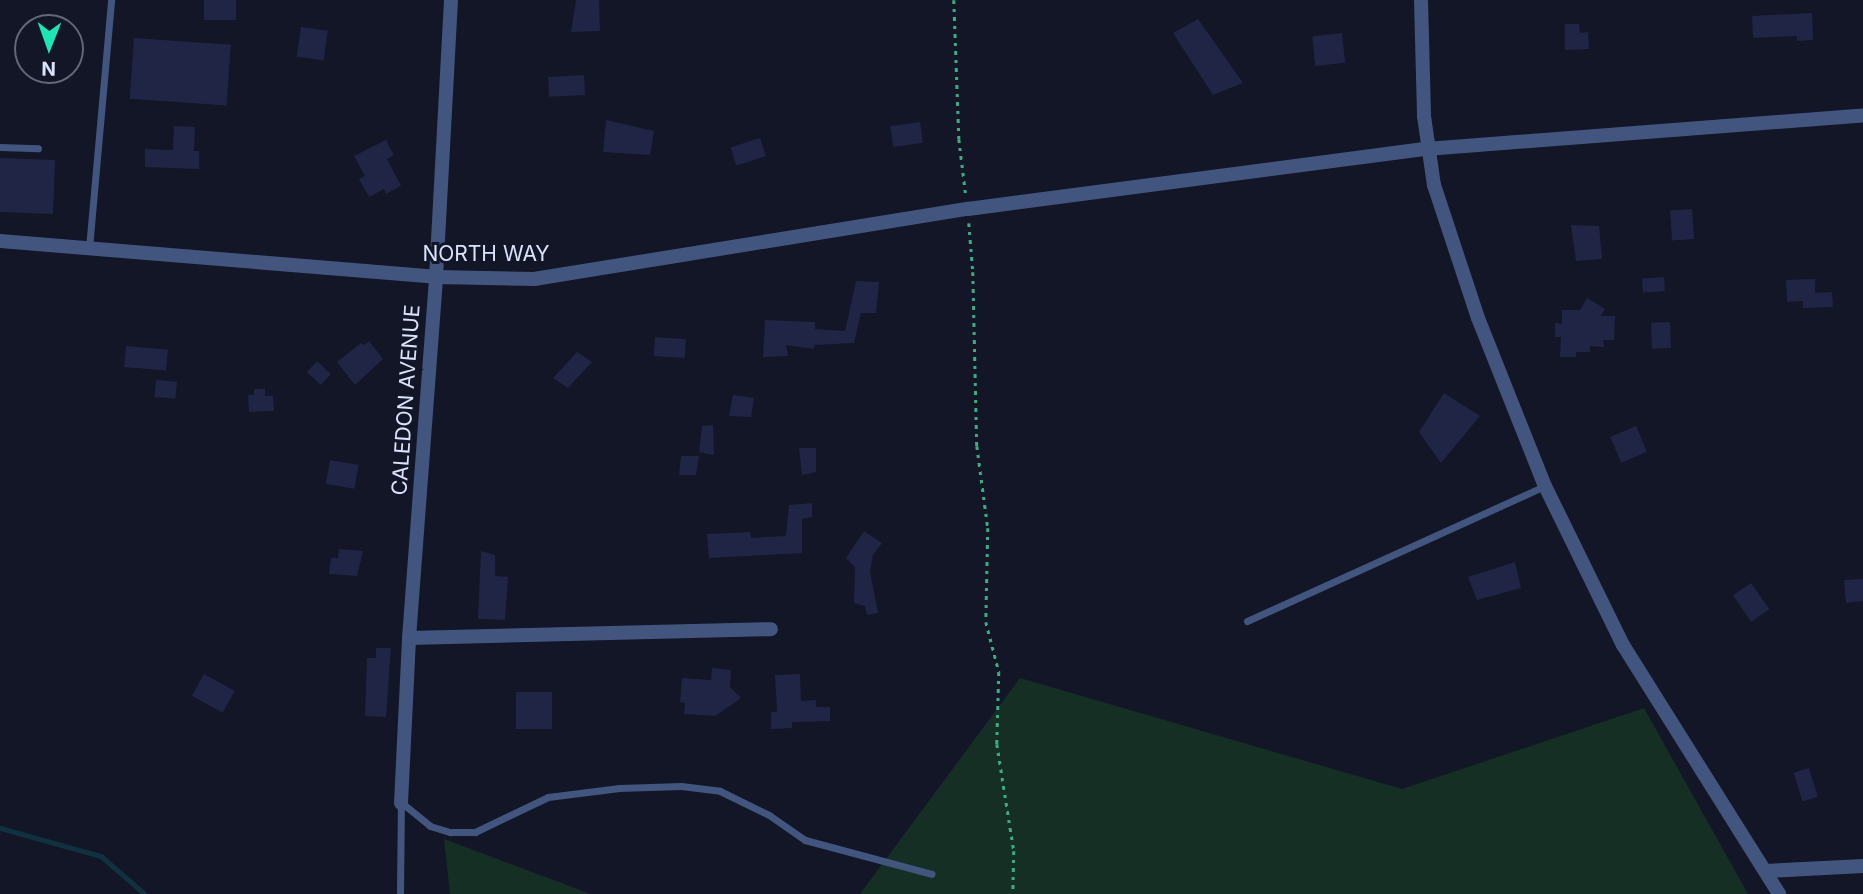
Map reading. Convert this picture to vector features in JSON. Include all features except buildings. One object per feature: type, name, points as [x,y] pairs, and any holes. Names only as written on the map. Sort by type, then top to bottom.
[{"type":"street","name":"CALEDON AVENUE","points":[[401,803],[409,638],[436,277],[451,0]]},
{"type":"street","points":[[1421,0],[1426,149],[1441,209],[1478,318],[1545,486],[1622,645],[1779,894]]},
{"type":"street","name":"NORTH WAY","points":[[0,241],[436,277],[534,279],[968,209],[1426,149],[1863,115]]},
{"type":"street","points":[[409,638],[771,629]]},
{"type":"street","points":[[1766,871],[1863,866]]},
{"type":"lane","points":[[89,248],[111,0]]},
{"type":"lane","points":[[0,147],[38,149]]},
{"type":"lane","points":[[1247,621],[1545,486]]},
{"type":"lane","points":[[401,803],[430,826],[450,832],[475,832],[548,797],[619,788],[681,786],[720,791],[769,815],[805,840],[932,874]]},
{"type":"lane","points":[[400,894],[401,803]]},
{"type":"path","points":[[954,0],[959,139],[973,272],[977,446],[988,528],[986,622],[999,671],[997,744],[1014,851],[1013,894]]},
{"type":"green space","points":[[1020,678],[1402,789],[1644,708],[1748,894],[860,894]]},
{"type":"green space","points":[[444,839],[591,894],[450,894]]},
{"type":"waterway","points":[[0,828],[101,856],[145,894]]}]
